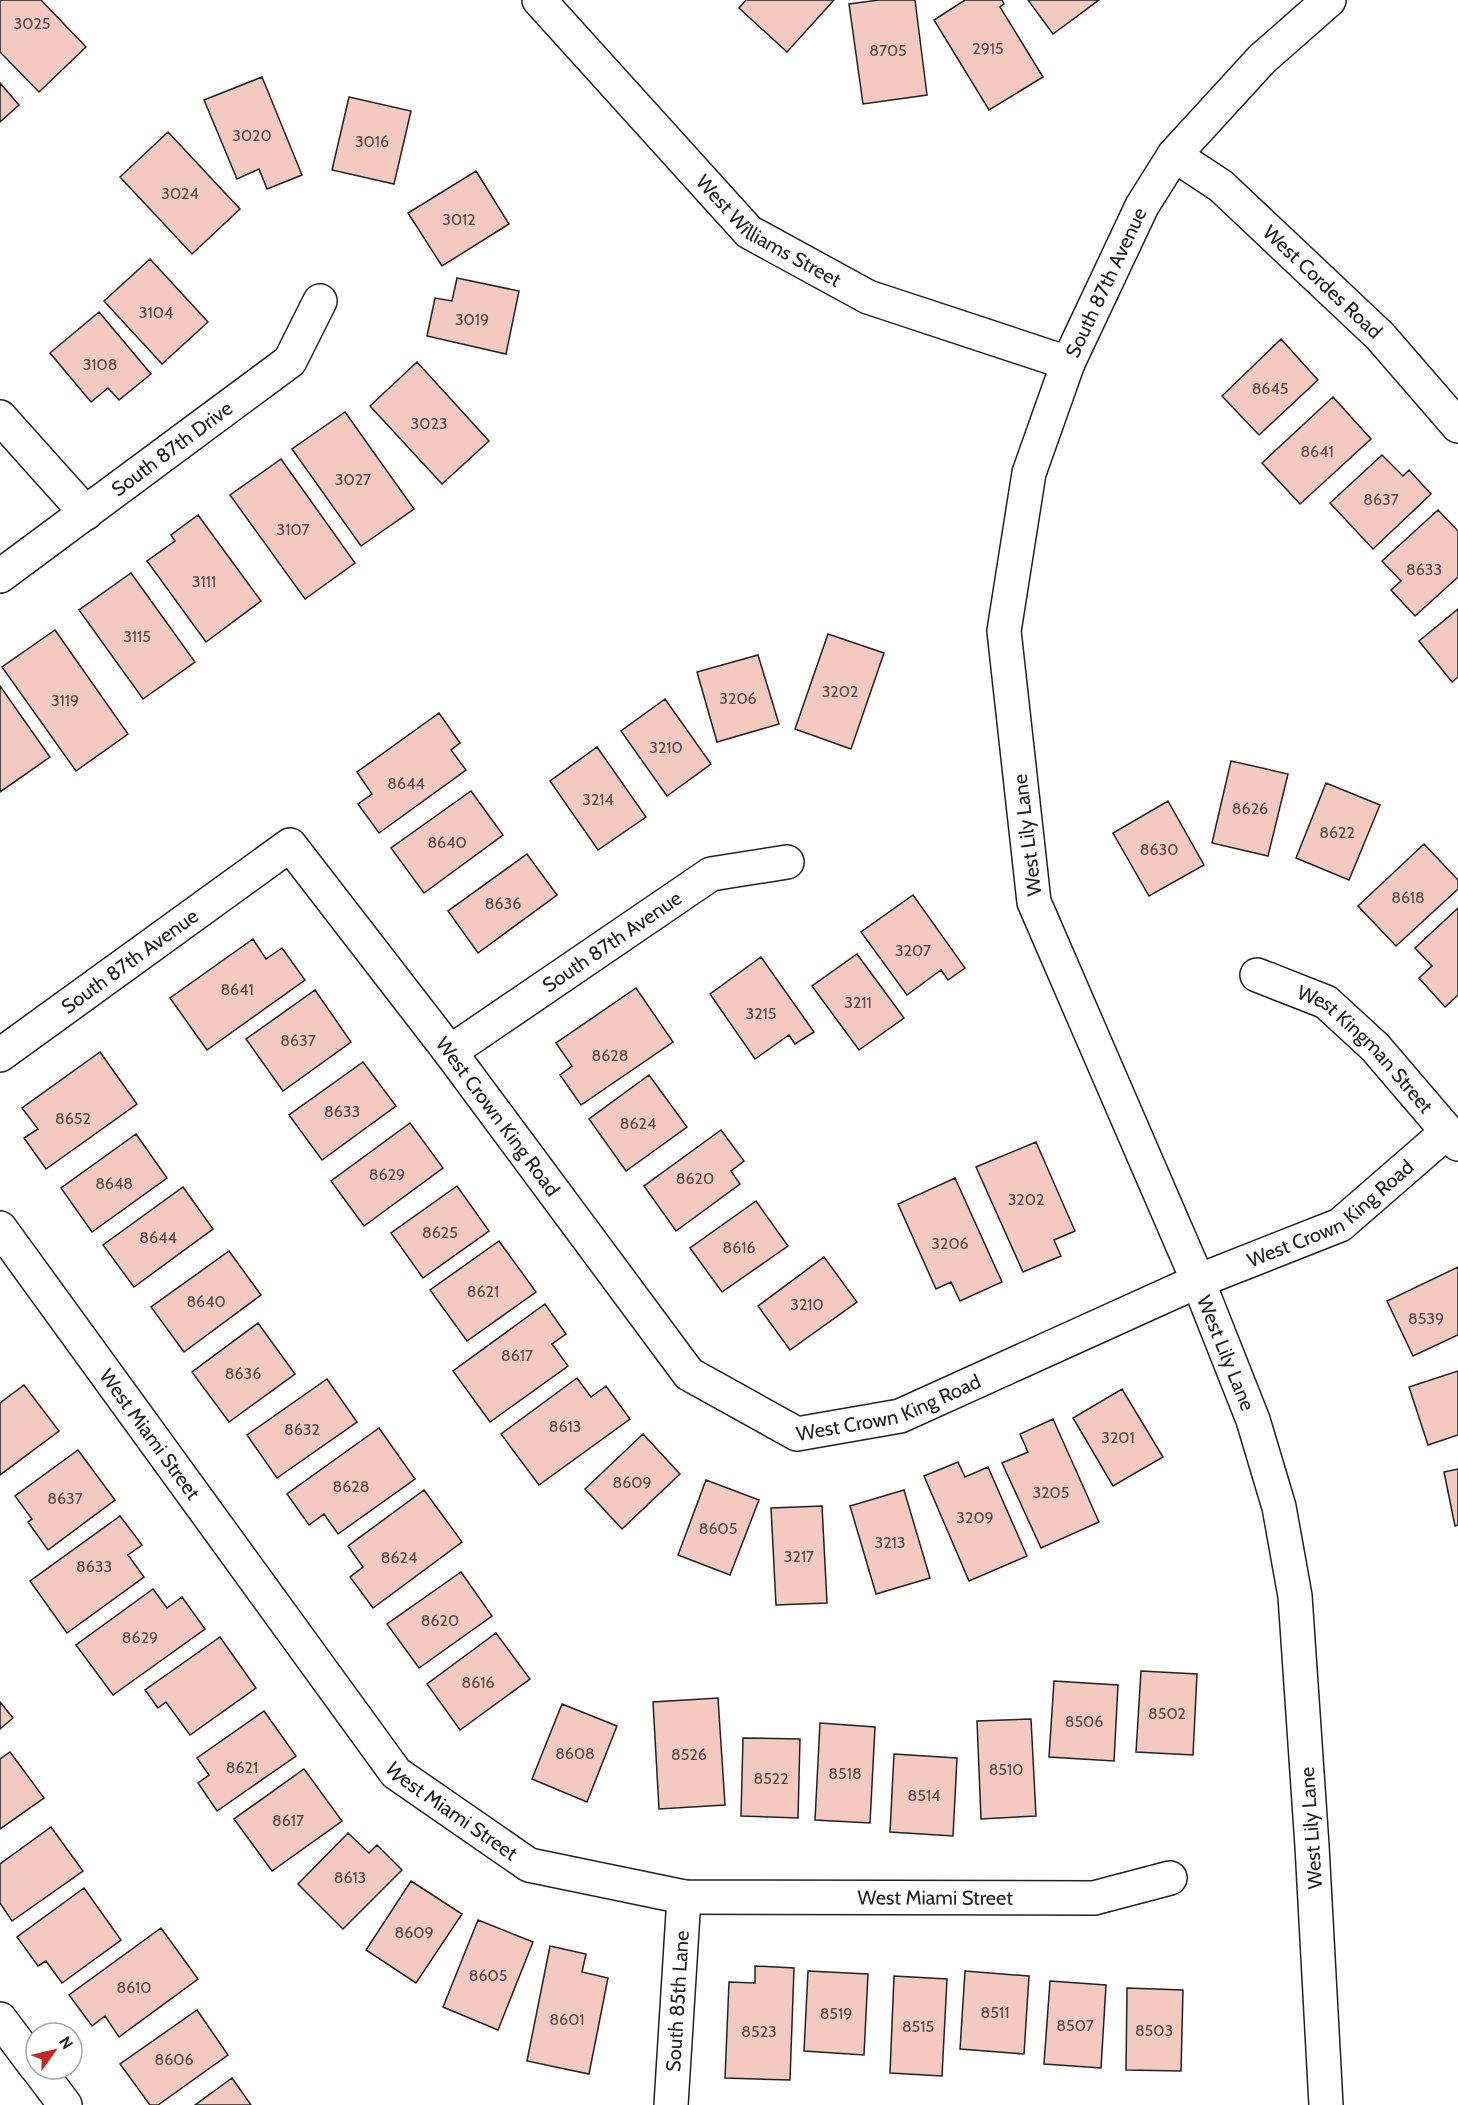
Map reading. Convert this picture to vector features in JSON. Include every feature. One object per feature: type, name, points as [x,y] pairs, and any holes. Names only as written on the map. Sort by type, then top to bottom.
[{"type":"street","name":"West Williams Street","points":[[538,0],[749,232],[868,297],[1068,363]]},
{"type":"street","name":"South 87th Avenue","points":[[1004,631],[1029,473],[1068,363],[1142,206],[1174,155],[1262,59],[1329,0]]},
{"type":"street","name":"West Cordes Road","points":[[1174,155],[1221,186],[1380,336],[1458,426]]},
{"type":"street","name":"South 87th Drive","points":[[0,576],[290,361],[320,301]]},
{"type":"street","points":[[0,417],[86,513]]},
{"type":"street","name":"West Lily Lane","points":[[1004,631],[1034,902],[1198,1281],[1253,1420],[1279,1507],[1295,1596],[1313,1858],[1326,2105]]},
{"type":"street","name":"South 87th Avenue","points":[[0,1055],[290,845]]},
{"type":"street","name":"West Crown King Road","points":[[290,845],[450,1052],[689,1374],[797,1434],[900,1416],[1198,1281],[1340,1225],[1453,1138]]},
{"type":"street","name":"South 87th Avenue","points":[[450,1052],[711,874],[787,862]]},
{"type":"street","name":"West Kingman Street","points":[[1257,975],[1326,1002],[1375,1047],[1453,1138]]},
{"type":"street","name":"West Miami Street","points":[[0,1228],[396,1773],[530,1865],[684,1897],[1094,1898],[1170,1878]]},
{"type":"street","name":"South 85th Lane","points":[[671,2105],[684,1897]]},
{"type":"street","points":[[0,2019],[24,2051]]},
{"type":"street","points":[[46,2081],[64,2105]]},
{"type":"building","points":[[0,0],[41,0],[86,47],[39,92],[0,52]]},
{"type":"building","points":[[746,0],[834,0],[787,52],[739,8]]},
{"type":"building","points":[[879,0],[915,0],[927,95],[863,104],[849,4]]},
{"type":"building","points":[[965,0],[1002,0],[1004,4],[1000,7],[1043,77],[989,110],[934,20]]},
{"type":"building","points":[[1028,0],[1099,0],[1053,34]]},
{"type":"building","points":[[262,77],[302,175],[267,189],[259,169],[237,179],[204,100]]},
{"type":"building","points":[[0,83],[19,105],[0,122]]},
{"type":"building","points":[[349,97],[411,111],[394,184],[332,170]]},
{"type":"building","points":[[168,132],[240,209],[192,254],[120,177]]},
{"type":"building","points":[[476,171],[509,224],[442,266],[408,213]]},
{"type":"building","points":[[150,259],[208,322],[162,364],[104,301]]},
{"type":"building","points":[[457,278],[519,291],[506,354],[427,336],[435,298],[452,301]]},
{"type":"building","points":[[99,312],[151,374],[119,400],[108,388],[91,402],[50,353]]},
{"type":"building","points":[[1281,339],[1318,380],[1259,435],[1222,396]]},
{"type":"building","points":[[417,362],[489,441],[442,484],[370,406]]},
{"type":"building","points":[[1333,397],[1371,439],[1300,504],[1262,463]]},
{"type":"building","points":[[345,412],[414,509],[361,546],[292,449]]},
{"type":"building","points":[[1382,455],[1403,476],[1409,470],[1431,494],[1373,549],[1330,503]]},
{"type":"building","points":[[281,459],[355,563],[305,599],[230,495]]},
{"type":"building","points":[[1438,510],[1458,531],[1458,577],[1415,616],[1391,590],[1401,581],[1382,561]]},
{"type":"building","points":[[198,515],[261,601],[206,642],[147,561],[175,541],[171,535]]},
{"type":"building","points":[[131,573],[195,662],[143,699],[79,610]]},
{"type":"building","points":[[1458,609],[1458,677],[1452,682],[1419,641]]},
{"type":"building","points":[[55,630],[128,734],[76,771],[2,667]]},
{"type":"building","points":[[828,634],[884,653],[851,749],[795,729]]},
{"type":"building","points":[[758,655],[779,724],[717,742],[697,672]]},
{"type":"building","points":[[0,686],[50,757],[0,792]]},
{"type":"building","points":[[665,699],[711,764],[667,796],[621,731]]},
{"type":"building","points":[[439,713],[460,743],[451,750],[466,770],[379,833],[358,804],[372,794],[357,772]]},
{"type":"building","points":[[597,747],[646,817],[598,850],[550,781]]},
{"type":"building","points":[[1231,761],[1288,774],[1268,856],[1212,843]]},
{"type":"building","points":[[1326,783],[1380,805],[1349,880],[1296,858]]},
{"type":"building","points":[[471,791],[503,835],[424,893],[391,848]]},
{"type":"building","points":[[1168,801],[1204,865],[1149,896],[1113,833]]},
{"type":"building","points":[[1424,844],[1458,880],[1458,889],[1396,946],[1358,906]]},
{"type":"building","points":[[527,854],[557,895],[478,953],[448,911]]},
{"type":"building","points":[[913,895],[965,968],[948,980],[941,970],[907,995],[861,932]]},
{"type":"building","points":[[1458,908],[1458,995],[1445,1007],[1419,978],[1432,966],[1415,948]]},
{"type":"building","points":[[253,939],[266,959],[282,948],[305,980],[207,1050],[170,998]]},
{"type":"building","points":[[857,954],[904,1018],[859,1050],[812,986]]},
{"type":"building","points":[[761,957],[814,1032],[795,1044],[789,1035],[755,1059],[710,994]]},
{"type":"building","points":[[636,988],[673,1042],[581,1105],[560,1075],[572,1066],[556,1043]]},
{"type":"building","points":[[315,990],[351,1042],[283,1091],[246,1039]]},
{"type":"building","points":[[100,1052],[137,1104],[46,1169],[24,1138],[38,1129],[22,1108]]},
{"type":"building","points":[[363,1062],[396,1106],[322,1160],[289,1115]]},
{"type":"building","points":[[649,1075],[687,1127],[626,1171],[589,1119]]},
{"type":"building","points":[[410,1123],[443,1168],[364,1226],[331,1181]]},
{"type":"building","points":[[721,1130],[744,1161],[731,1171],[740,1184],[676,1231],[644,1186]]},
{"type":"building","points":[[136,1134],[167,1178],[92,1232],[61,1188]]},
{"type":"building","points":[[1036,1142],[1075,1231],[1054,1240],[1061,1256],[1023,1272],[976,1167]]},
{"type":"building","points":[[955,1178],[1002,1282],[960,1301],[951,1282],[936,1289],[898,1204]]},
{"type":"building","points":[[457,1186],[489,1231],[423,1278],[391,1233]]},
{"type":"building","points":[[183,1187],[213,1229],[134,1287],[103,1245]]},
{"type":"building","points":[[756,1201],[788,1246],[722,1292],[690,1248]]},
{"type":"building","points":[[499,1241],[536,1292],[467,1341],[430,1290]]},
{"type":"building","points":[[229,1251],[261,1295],[184,1352],[151,1307]]},
{"type":"building","points":[[824,1257],[857,1302],[790,1350],[758,1306]]},
{"type":"building","points":[[1458,1267],[1458,1335],[1413,1356],[1387,1301]]},
{"type":"building","points":[[545,1304],[566,1334],[552,1344],[568,1366],[490,1422],[453,1371]]},
{"type":"building","points":[[258,1323],[295,1374],[229,1422],[192,1372]]},
{"type":"building","points":[[1458,1371],[1458,1435],[1428,1445],[1409,1387]]},
{"type":"building","points":[[577,1378],[591,1397],[606,1386],[630,1419],[539,1485],[501,1434]]},
{"type":"building","points":[[327,1379],[357,1422],[277,1478],[247,1435]]},
{"type":"building","points":[[24,1385],[59,1431],[0,1475],[0,1403]]},
{"type":"building","points":[[1122,1389],[1163,1457],[1113,1486],[1073,1418]]},
{"type":"building","points":[[1053,1419],[1099,1522],[1041,1548],[1002,1463],[1028,1452],[1020,1434]]},
{"type":"building","points":[[379,1428],[415,1479],[338,1534],[324,1514],[309,1525],[287,1494]]},
{"type":"building","points":[[643,1434],[680,1474],[622,1529],[585,1489]]},
{"type":"building","points":[[78,1450],[115,1500],[48,1550],[28,1522],[32,1519],[15,1496]]},
{"type":"building","points":[[958,1462],[965,1477],[988,1467],[1027,1556],[969,1581],[924,1476]]},
{"type":"building","points":[[1458,1469],[1458,1525],[1455,1526],[1444,1472]]},
{"type":"building","points":[[706,1480],[759,1500],[730,1575],[678,1555]]},
{"type":"building","points":[[424,1490],[462,1542],[373,1608],[350,1577],[363,1567],[348,1546]]},
{"type":"building","points":[[904,1490],[930,1578],[876,1594],[850,1506]]},
{"type":"building","points":[[822,1506],[827,1603],[776,1605],[771,1508]]},
{"type":"building","points":[[120,1516],[142,1545],[128,1555],[144,1577],[67,1633],[30,1581]]},
{"type":"building","points":[[461,1572],[492,1616],[419,1668],[387,1624]]},
{"type":"building","points":[[153,1589],[167,1608],[182,1597],[205,1629],[113,1695],[76,1645]]},
{"type":"building","points":[[496,1633],[530,1679],[460,1730],[427,1684]]},
{"type":"building","points":[[220,1637],[256,1688],[190,1735],[166,1702],[158,1708],[145,1690]]},
{"type":"building","points":[[1141,1671],[1197,1674],[1193,1755],[1136,1752]]},
{"type":"building","points":[[1054,1681],[1118,1685],[1114,1761],[1049,1757]]},
{"type":"building","points":[[718,1698],[725,1805],[659,1809],[653,1702]]},
{"type":"building","points":[[0,1702],[13,1718],[0,1729]]},
{"type":"building","points":[[562,1704],[617,1726],[587,1802],[532,1779]]},
{"type":"building","points":[[264,1711],[296,1756],[217,1811],[198,1783],[209,1775],[197,1758]]},
{"type":"building","points":[[1031,1719],[1036,1816],[981,1819],[977,1721]]},
{"type":"building","points":[[820,1723],[875,1727],[870,1823],[815,1820]]},
{"type":"building","points":[[743,1738],[800,1739],[798,1818],[741,1816]]},
{"type":"building","points":[[10,1752],[44,1798],[0,1829],[0,1759]]},
{"type":"building","points":[[894,1754],[957,1758],[953,1836],[890,1832]]},
{"type":"building","points":[[304,1769],[342,1821],[272,1871],[234,1819]]},
{"type":"building","points":[[51,1827],[83,1871],[12,1921],[0,1903],[0,1864]]},
{"type":"building","points":[[348,1833],[369,1853],[377,1845],[402,1870],[343,1929],[298,1884]]},
{"type":"building","points":[[411,1881],[462,1914],[416,1983],[366,1950]]},
{"type":"building","points":[[84,1888],[121,1940],[62,1983],[46,1961],[38,1966],[17,1937]]},
{"type":"building","points":[[478,1920],[533,1942],[498,2030],[443,2007]]},
{"type":"building","points":[[161,1928],[198,1979],[119,2037],[105,2016],[92,2026],[69,1995]]},
{"type":"building","points":[[550,1946],[586,1954],[582,1972],[608,1978],[589,2074],[527,2061]]},
{"type":"building","points":[[755,1966],[794,1968],[790,2080],[725,2078],[729,1982],[755,1983]]},
{"type":"building","points":[[808,1971],[868,1974],[864,2055],[804,2051]]},
{"type":"building","points":[[965,1971],[1029,1976],[1024,2054],[960,2049]]},
{"type":"building","points":[[894,1976],[947,1979],[942,2076],[890,2073]]},
{"type":"building","points":[[1050,1981],[1106,1985],[1101,2068],[1044,2064]]},
{"type":"building","points":[[1127,1988],[1183,1990],[1181,2071],[1126,2070]]},
{"type":"building","points":[[197,2010],[228,2055],[158,2105],[150,2105],[120,2064]]},
{"type":"building","points":[[232,2078],[251,2105],[195,2105]]}]
